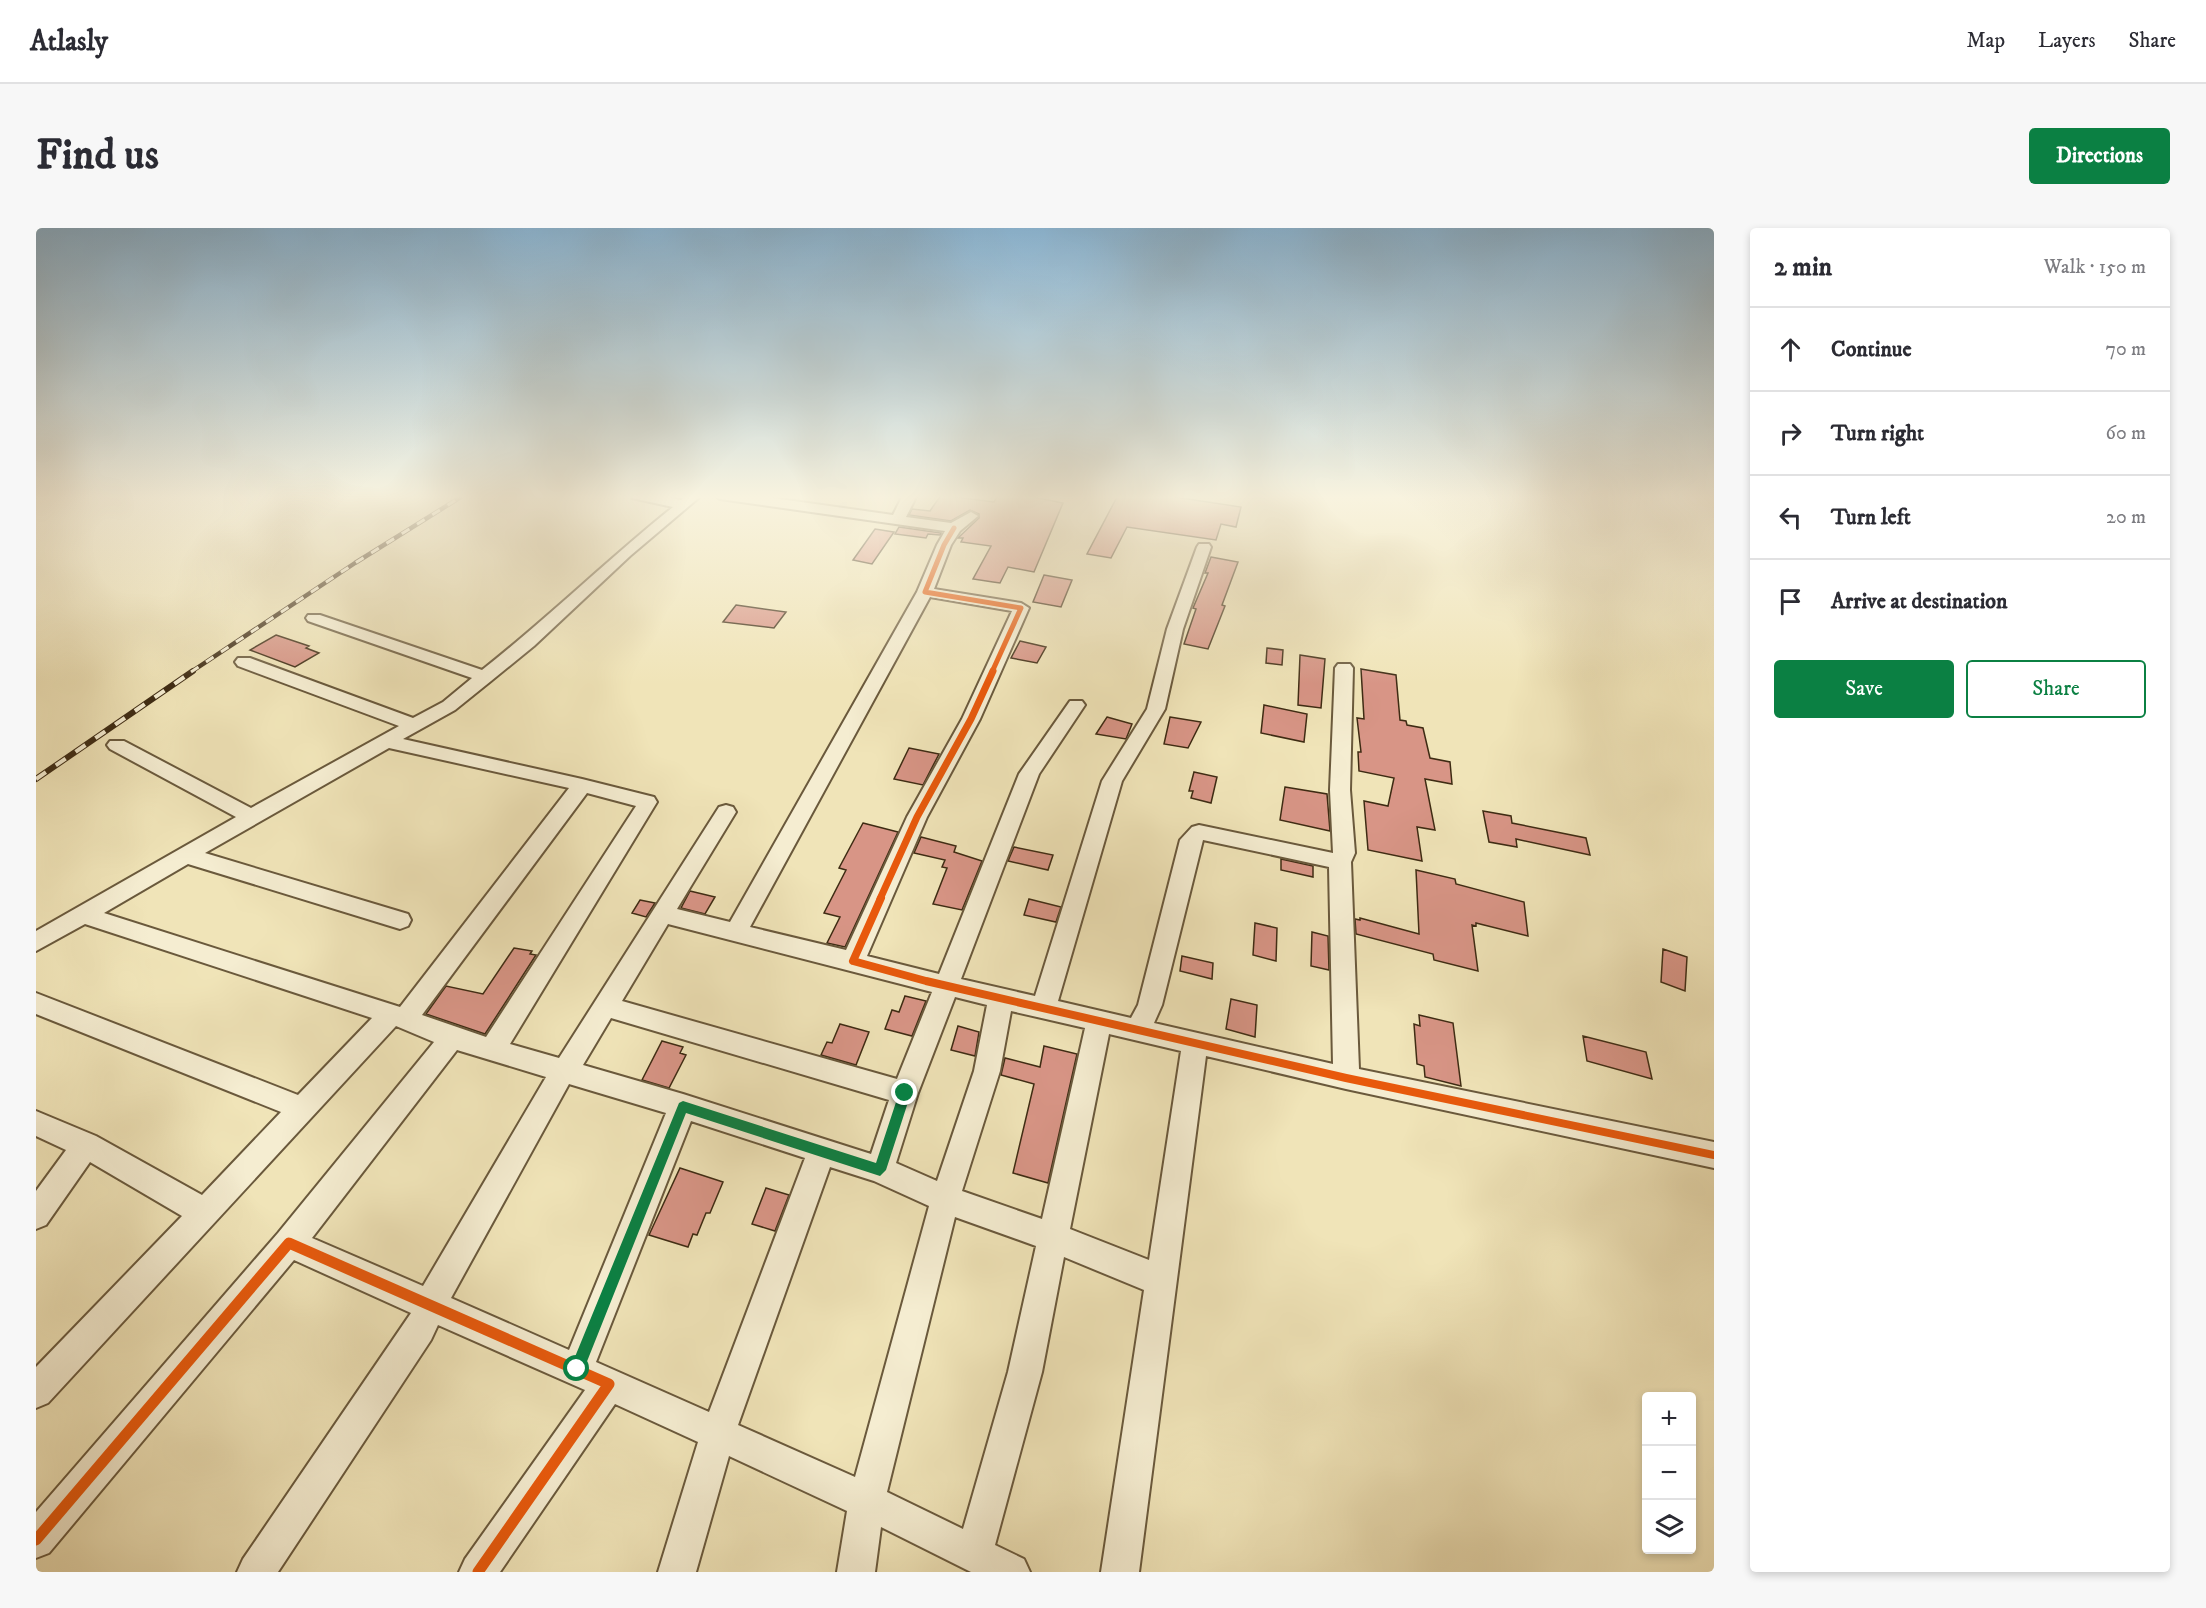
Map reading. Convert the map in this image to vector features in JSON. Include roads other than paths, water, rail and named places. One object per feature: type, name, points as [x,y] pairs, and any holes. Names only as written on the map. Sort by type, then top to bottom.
[{"type":"street","points":[[36,942],[449,706],[528,642],[621,558]]},
{"type":"street","points":[[736,931],[925,592],[939,558]]},
{"type":"street","points":[[1044,1008],[1112,781],[1156,709],[1175,630],[1200,558]]},
{"type":"street","points":[[853,961],[917,817],[971,719],[1021,608],[925,592]]},
{"type":"street","points":[[314,618],[485,677]]},
{"type":"street","points":[[244,662],[414,725]]},
{"type":"street","points":[[1344,668],[1341,790],[1344,853],[1340,862],[1346,1078]]},
{"type":"street","points":[[880,1170],[905,1093],[1029,774],[1076,705]]},
{"type":"street","points":[[385,741],[582,785],[647,802],[492,1050]]},
{"type":"street","points":[[117,745],[252,817]]},
{"type":"street","points":[[36,1391],[304,1109],[399,1016],[582,785]]},
{"type":"street","points":[[256,1572],[420,1329],[430,1305],[563,1071],[726,812]]},
{"type":"street","points":[[1138,1030],[1150,1005],[1191,840],[1199,832],[1340,862]]},
{"type":"street","points":[[185,855],[400,920]]},
{"type":"street","points":[[663,914],[946,985],[1346,1078],[1714,1155]]},
{"type":"street","points":[[82,915],[399,1016],[452,1038],[683,1106],[821,1153],[880,1170],[945,1199],[1052,1237],[1146,1275],[1162,1275]]},
{"type":"street","points":[[856,1572],[867,1502],[945,1199],[987,1071],[1001,998]]},
{"type":"street","points":[[36,1003],[304,1109]]},
{"type":"street","points":[[605,1006],[905,1093]]},
{"type":"street","points":[[974,1554],[1025,1372],[1099,1020]]},
{"type":"street","points":[[36,1540],[289,1243],[452,1038]]},
{"type":"street","points":[[1120,1572],[1195,1043]]},
{"type":"street","points":[[577,1369],[683,1106]]},
{"type":"street","points":[[36,1124],[86,1145],[205,1213]]},
{"type":"street","points":[[36,1215],[86,1145]]},
{"type":"street","points":[[677,1572],[718,1434],[821,1153]]},
{"type":"street","points":[[289,1243],[577,1369],[867,1502],[1011,1572]]},
{"type":"street","points":[[478,1572],[609,1384]]},
{"type":"railway","points":[[191,672],[363,558]]},
{"type":"railway","points":[[36,779],[193,671]]}]
